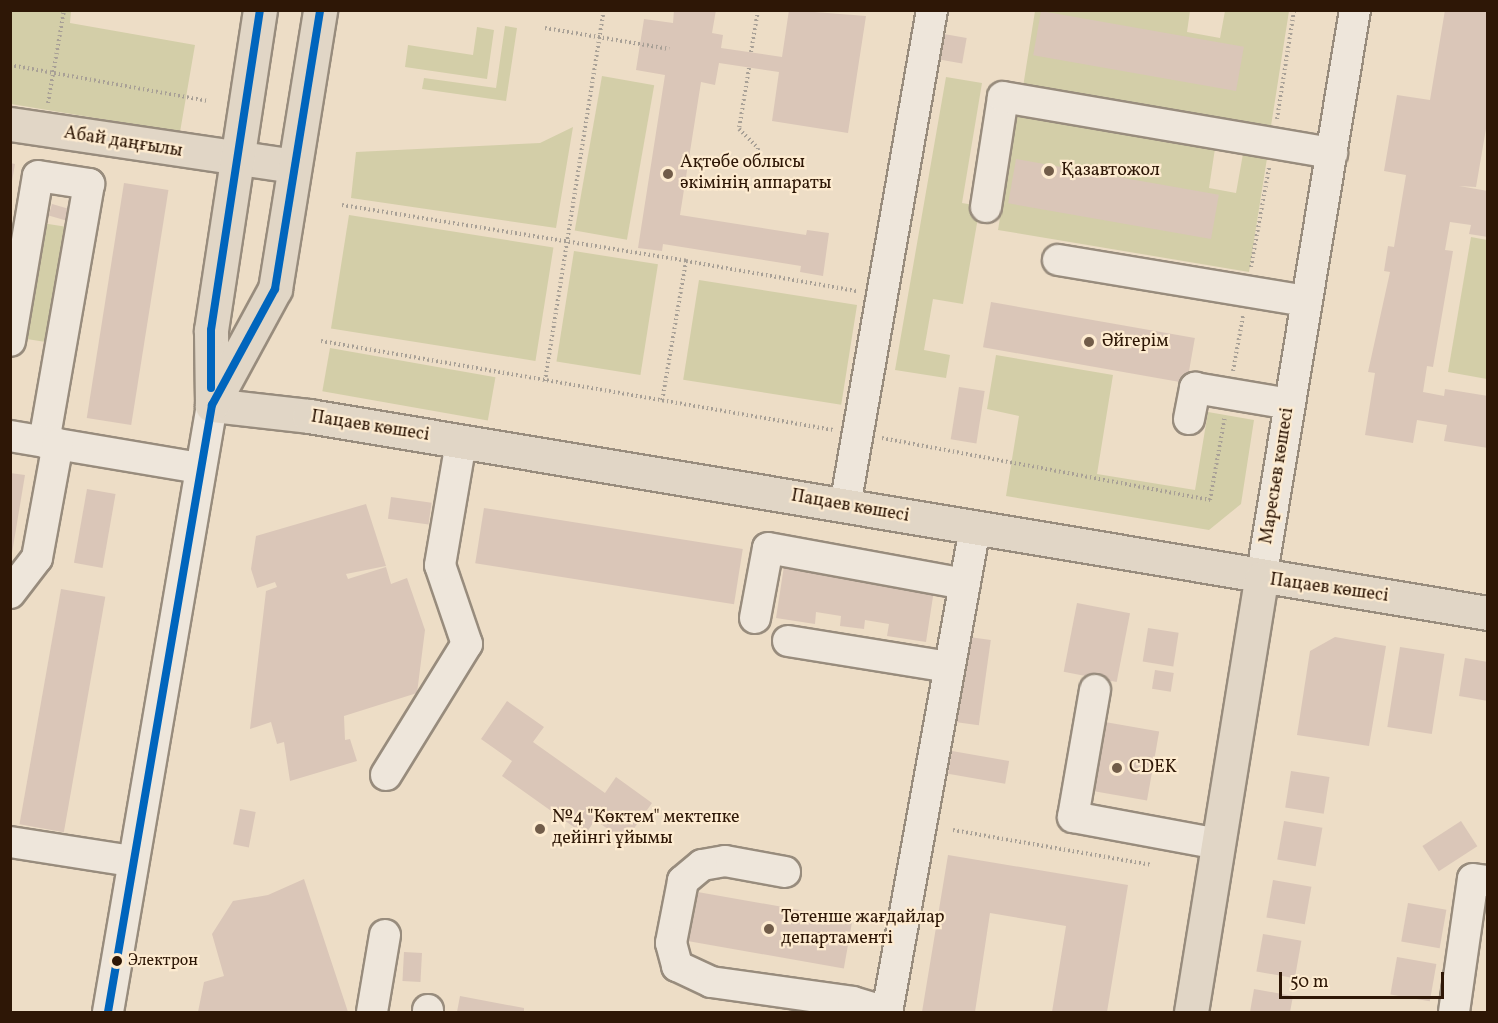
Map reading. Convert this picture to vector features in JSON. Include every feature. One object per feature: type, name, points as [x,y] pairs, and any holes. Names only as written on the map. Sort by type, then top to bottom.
[{"type":"main road","points":[[212,405],[210,330],[260,10]]},
{"type":"main road","points":[[212,405],[275,289],[320,10]]},
{"type":"main road","name":"Абай даңғылы","points":[[10,124],[294,166]]},
{"type":"main road","name":"Пацаев көшесі","points":[[212,405],[461,442],[975,528],[1261,579],[1488,613]]},
{"type":"main road","name":"Маресьев көшесі","points":[[1191,1012],[1261,579]]},
{"type":"street","points":[[845,506],[880,295],[932,10]]},
{"type":"street","name":"Маресьев көшесі","points":[[1261,579],[1355,10]]},
{"type":"street","points":[[986,207],[1004,97],[1332,153]]},
{"type":"street","points":[[10,341],[38,176],[89,184],[51,443],[37,558],[10,593]]},
{"type":"street","points":[[1058,260],[1307,301]]},
{"type":"street","points":[[1190,419],[1196,388],[1290,404]]},
{"type":"street","points":[[108,1012],[199,468],[212,405]]},
{"type":"street","points":[[10,436],[199,468]]},
{"type":"street","points":[[386,775],[467,644],[440,565],[461,442]]},
{"type":"street","points":[[784,872],[725,861],[702,865],[683,881],[671,943],[677,966],[711,982],[853,1002],[886,1012],[975,528]]},
{"type":"street","points":[[755,618],[768,548],[965,584]]},
{"type":"street","points":[[788,641],[950,667]]},
{"type":"street","points":[[1095,690],[1074,818],[1219,844]]},
{"type":"street","points":[[10,842],[132,861]]},
{"type":"street","points":[[1454,1012],[1473,879],[1488,881]]},
{"type":"street","points":[[372,1012],[385,935]]},
{"type":"path","points":[[47,110],[64,10]]},
{"type":"path","points":[[545,381],[604,10]]},
{"type":"path","points":[[751,52],[758,10]]},
{"type":"path","points":[[321,341],[662,402],[857,434],[1210,500],[1294,10]]},
{"type":"path","points":[[545,28],[669,49]]},
{"type":"path","points":[[10,65],[209,101]]},
{"type":"path","points":[[749,68],[739,129],[758,148],[756,162]]},
{"type":"path","points":[[342,205],[880,295]]},
{"type":"path","points":[[662,402],[686,261]]},
{"type":"path","points":[[953,830],[1152,866]]},
{"type":"shaded area","points":[[10,11],[71,11],[70,23],[195,45],[180,132],[11,104]]},
{"type":"shaded area","points":[[1035,11],[1190,11],[1187,32],[1220,38],[1225,11],[1289,11],[1271,126],[1023,87]]},
{"type":"shaded area","points":[[505,26],[517,28],[506,101],[422,89],[424,78],[496,88]]},
{"type":"shaded area","points":[[477,27],[494,30],[487,79],[405,67],[408,45],[473,55]]},
{"type":"shaded area","points":[[602,76],[654,85],[627,240],[575,231]]},
{"type":"shaded area","points":[[946,77],[982,83],[962,203],[980,206],[963,304],[933,299],[924,350],[950,355],[946,378],[895,370]]},
{"type":"shaded area","points":[[1018,109],[1216,142],[1209,188],[1236,193],[1244,148],[1268,152],[1249,272],[998,230]]},
{"type":"shaded area","points":[[573,127],[556,228],[351,198],[356,152],[540,143]]},
{"type":"shaded area","points":[[349,215],[553,247],[535,361],[331,329]]},
{"type":"shaded area","points":[[42,223],[74,228],[55,344],[24,339]]},
{"type":"shaded area","points":[[1471,237],[1487,240],[1487,379],[1448,372]]},
{"type":"shaded area","points":[[574,251],[658,264],[640,375],[556,362]]},
{"type":"shaded area","points":[[699,280],[857,305],[841,405],[683,380]]},
{"type":"shaded area","points":[[330,348],[495,377],[488,421],[322,391]]},
{"type":"shaded area","points":[[996,355],[1113,375],[1097,474],[1195,490],[1208,412],[1254,420],[1241,504],[1209,530],[1006,496],[1019,416],[987,409]]},
{"type":"building","name":"Ақтөбе облысы әкімінің аппараты","points":[[674,10],[716,10],[712,33],[723,35],[721,48],[782,57],[789,10],[866,16],[848,133],[772,121],[779,72],[719,63],[715,85],[701,82],[680,215],[806,235],[807,230],[829,233],[823,276],[800,272],[801,266],[663,244],[662,251],[638,248],[665,75],[636,70],[644,19],[673,23]]},
{"type":"building","points":[[1445,10],[1488,10],[1488,117],[1476,187],[1459,186],[1488,191],[1488,237],[1469,234],[1471,225],[1450,222],[1445,250],[1453,251],[1433,367],[1427,366],[1423,392],[1444,396],[1445,389],[1488,396],[1488,448],[1444,441],[1447,425],[1417,420],[1413,443],[1365,435],[1375,373],[1368,372],[1390,272],[1384,271],[1388,246],[1394,247],[1406,175],[1384,171],[1397,95],[1430,100]]},
{"type":"building","points":[[1041,11],[1244,47],[1236,91],[1033,55]]},
{"type":"building","points":[[944,34],[967,38],[962,64],[939,60]]},
{"type":"building","points":[[1016,159],[1219,195],[1211,239],[1008,203]]},
{"type":"building","points":[[10,163],[15,164],[12,181],[10,180]]},
{"type":"building","points":[[124,183],[168,190],[131,425],[87,418]]},
{"type":"building","points":[[52,204],[70,209],[67,221],[49,216]]},
{"type":"building","name":"Әйгерім","points":[[991,302],[1195,338],[1187,383],[983,347]]},
{"type":"building","points":[[959,387],[985,391],[976,443],[951,439]]},
{"type":"building","points":[[10,473],[25,475],[12,553],[10,553]]},
{"type":"building","points":[[87,489],[116,494],[103,568],[74,563]]},
{"type":"building","points":[[391,497],[432,503],[429,524],[388,519]]},
{"type":"building","points":[[366,504],[386,566],[346,574],[348,579],[386,567],[391,584],[407,578],[425,630],[417,693],[344,716],[345,740],[350,739],[357,761],[290,781],[284,742],[277,744],[271,722],[250,729],[266,591],[277,587],[275,582],[257,588],[251,569],[256,536]]},
{"type":"building","points":[[484,508],[743,549],[734,604],[475,563]]},
{"type":"building","points":[[784,566],[934,590],[926,642],[887,636],[889,624],[865,620],[864,629],[840,626],[841,616],[816,612],[815,624],[776,618]]},
{"type":"building","points":[[61,589],[105,597],[64,832],[19,824]]},
{"type":"building","points":[[1077,603],[1130,613],[1117,682],[1064,672]]},
{"type":"building","points":[[1148,628],[1179,633],[1173,666],[1143,662]]},
{"type":"building","points":[[969,637],[991,640],[979,725],[957,722]]},
{"type":"building","points":[[1335,637],[1386,646],[1369,746],[1297,735],[1310,651]]},
{"type":"building","points":[[1400,647],[1444,654],[1432,734],[1387,727]]},
{"type":"building","points":[[1465,658],[1488,662],[1488,701],[1459,696]]},
{"type":"building","points":[[1155,670],[1174,673],[1171,692],[1152,689]]},
{"type":"building","points":[[507,701],[544,727],[533,742],[605,793],[616,777],[652,803],[625,841],[595,820],[585,835],[502,776],[512,761],[481,739]]},
{"type":"building","points":[[1105,722],[1159,732],[1147,800],[1093,791]]},
{"type":"building","points":[[952,751],[1009,761],[1005,784],[948,774]]},
{"type":"building","points":[[1291,771],[1330,777],[1324,814],[1285,808]]},
{"type":"building","points":[[240,809],[256,812],[249,847],[233,844]]},
{"type":"building","points":[[1284,821],[1322,828],[1316,866],[1277,859]]},
{"type":"building","points":[[1461,821],[1477,846],[1439,871],[1422,846]]},
{"type":"building","points":[[948,855],[1128,885],[1107,1012],[1052,1012],[1066,926],[990,913],[975,1012],[922,1012]]},
{"type":"building","name":"Электрон","points":[[304,879],[348,1012],[198,1012],[204,982],[224,976],[212,934],[233,901],[268,895]]},
{"type":"building","points":[[1273,880],[1311,887],[1305,924],[1266,917]]},
{"type":"building","name":"Төтенше жағдайлар департаменті","points":[[692,891],[853,919],[844,969],[683,940]]},
{"type":"building","points":[[1408,903],[1446,910],[1440,948],[1401,941]]},
{"type":"building","points":[[1263,934],[1301,941],[1295,978],[1256,971]]},
{"type":"building","points":[[404,952],[422,953],[420,982],[402,981]]},
{"type":"building","points":[[1397,957],[1436,964],[1430,1001],[1390,994]]},
{"type":"building","points":[[1254,989],[1293,996],[1290,1012],[1250,1012]]},
{"type":"building","points":[[460,996],[524,1008],[524,1012],[457,1012]]},
{"type":"transit line","points":[[211,388],[211,330],[260,10]]},
{"type":"transit line","points":[[108,1012],[212,405],[275,289],[320,10]]},
{"type":"place","name":"Қазавтожол","points":[[1049,171]]},
{"type":"place","name":"Ақтөбе облысы әкімінің аппараты","points":[[668,174]]},
{"type":"place","name":"Әйгерім","points":[[1089,342]]},
{"type":"place","name":"CDEK","points":[[1117,768]]},
{"type":"place","name":"№4 \"Көктем\" мектепке дейінгі ұйымы","points":[[540,829]]},
{"type":"place","name":"Төтенше жағдайлар департаменті","points":[[769,929]]},
{"type":"place","name":"Электрон","points":[[117,961]]}]
